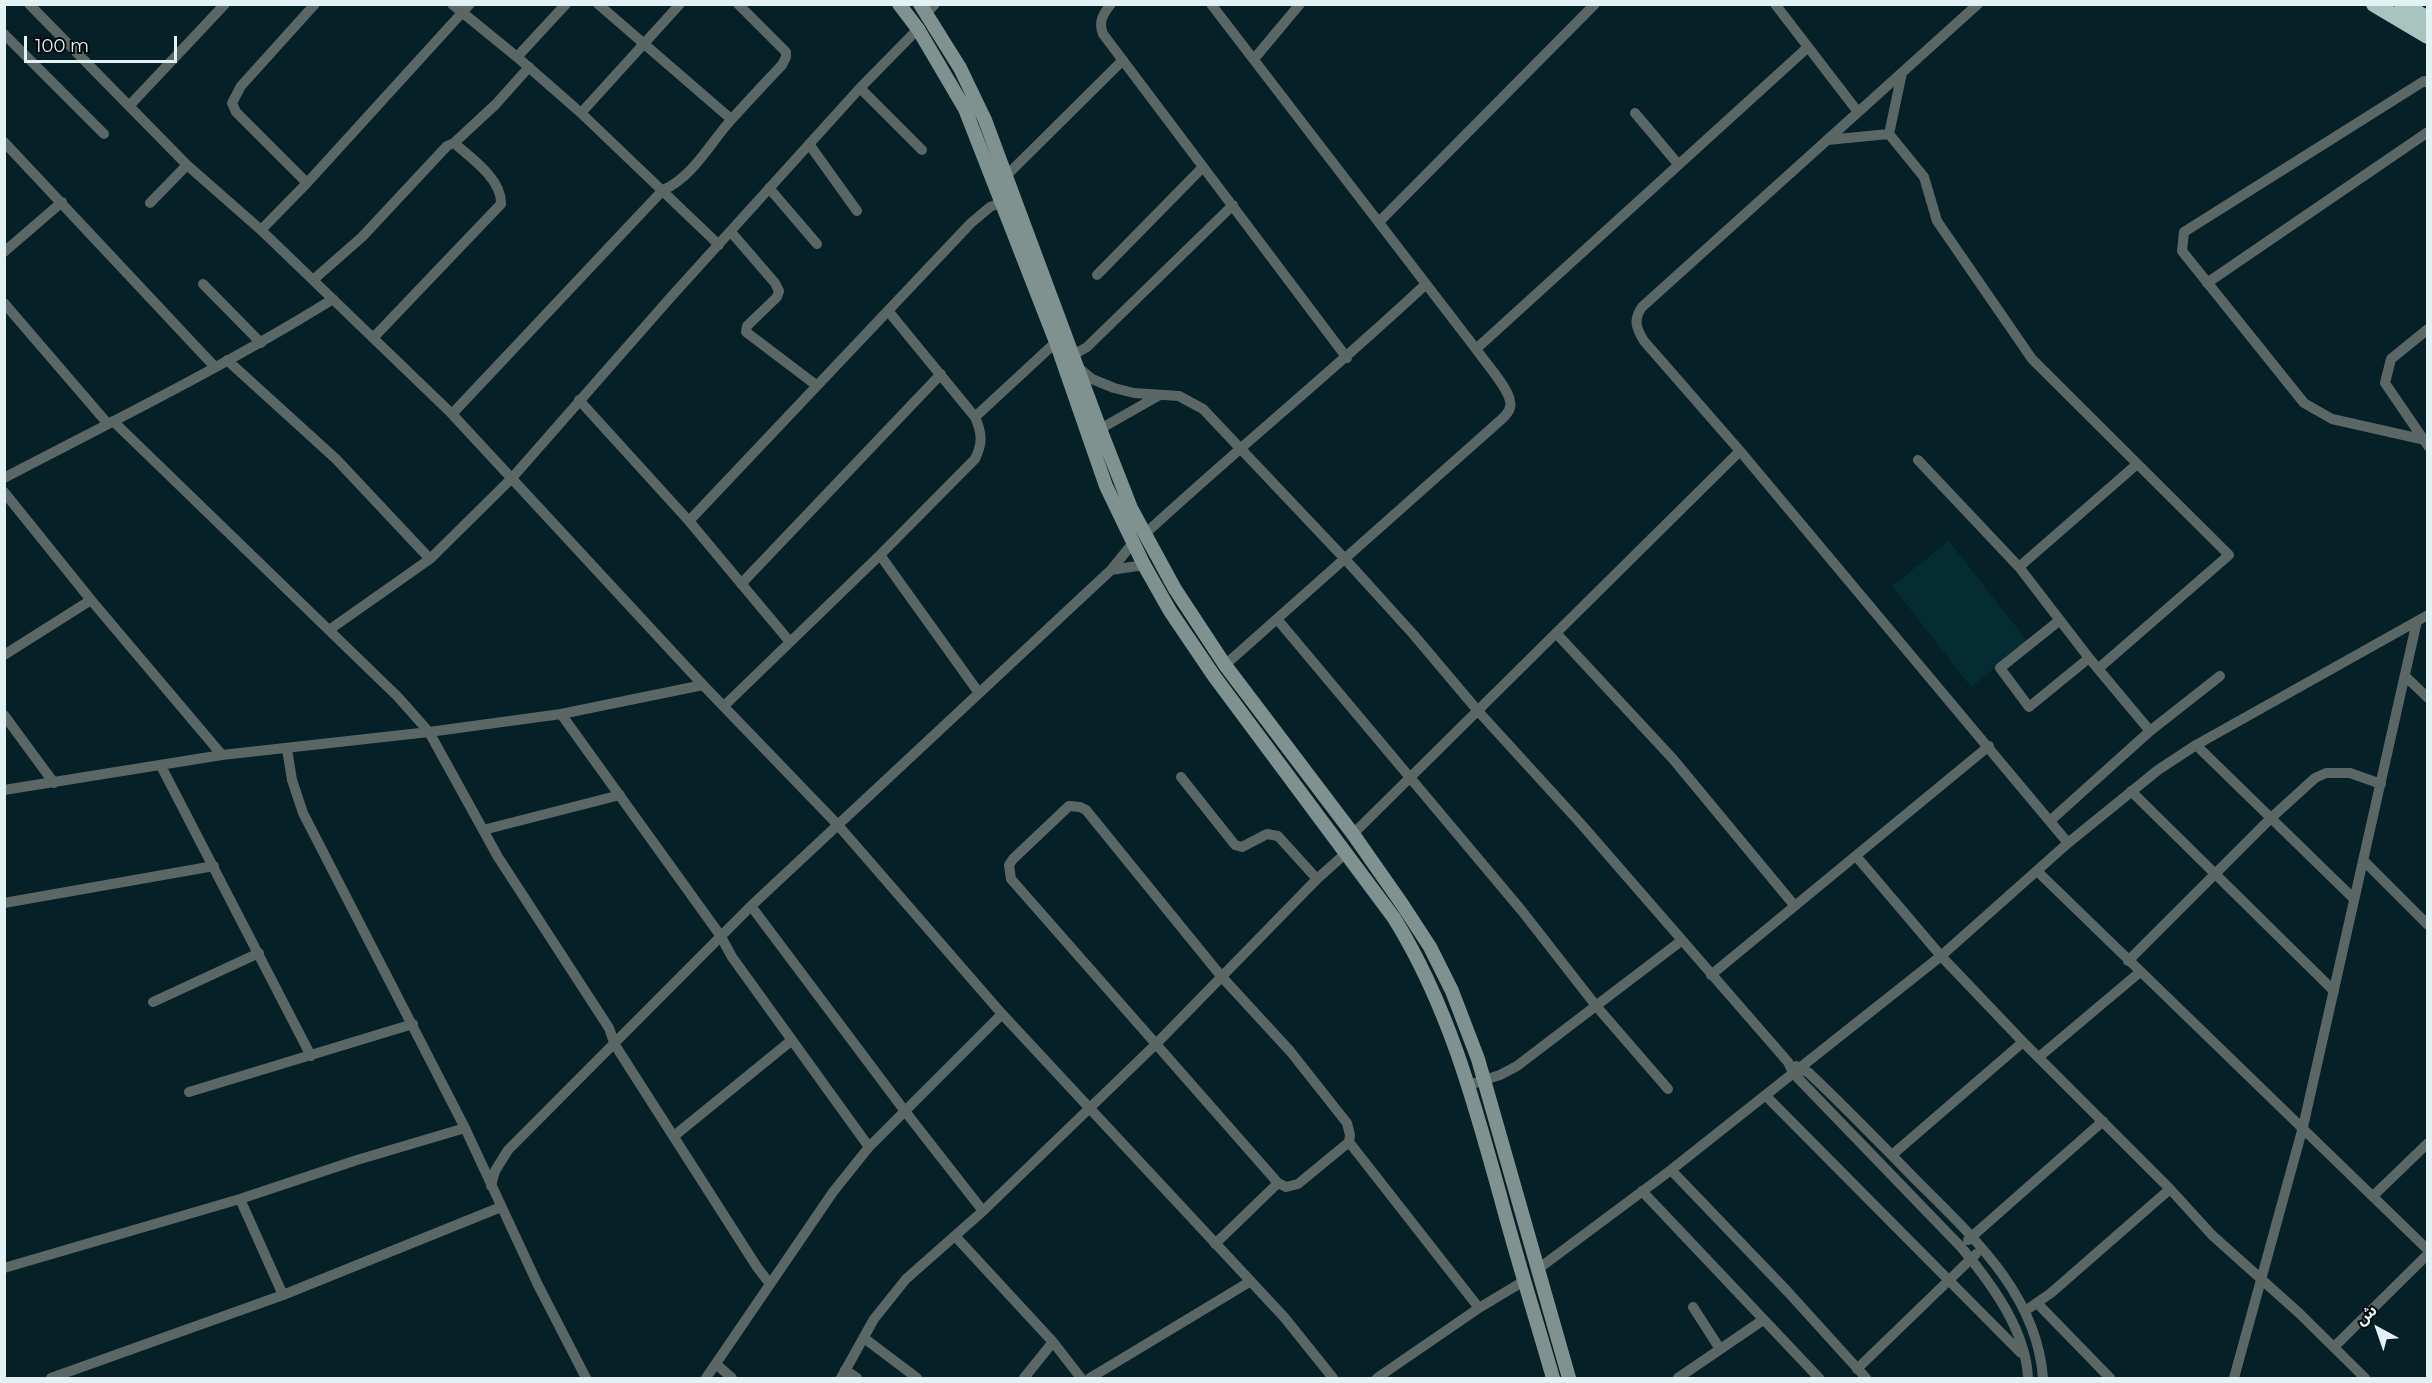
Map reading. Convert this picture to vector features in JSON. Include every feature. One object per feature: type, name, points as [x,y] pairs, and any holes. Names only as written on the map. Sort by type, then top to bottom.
[{"type":"highway","points":[[2374,4],[2427,36]]},
{"type":"highway","points":[[2402,4],[2427,19]]},
{"type":"main road","points":[[899,4],[918,28],[965,109],[1056,342],[1107,486],[1144,565],[1185,634],[1259,738],[1382,900],[1410,944],[1451,1031],[1470,1085],[1552,1376],[1568,1373],[1484,1080],[1452,991],[1430,947],[1353,834],[1225,665],[1197,624],[1131,508],[974,94],[927,7]]},
{"type":"main road","points":[[1185,634],[1197,624]]},
{"type":"street","points":[[29,4],[187,165],[261,230],[452,414],[702,685],[837,824],[1002,1014],[1088,1109],[1251,1281],[1333,1378]]},
{"type":"street","points":[[130,105],[225,4]]},
{"type":"street","points":[[307,183],[236,112],[232,103],[241,86],[315,4]]},
{"type":"street","points":[[452,4],[582,113],[719,245]]},
{"type":"street","points":[[261,230],[307,183],[470,4]]},
{"type":"street","points":[[517,57],[566,4]]},
{"type":"street","points":[[598,4],[731,119]]},
{"type":"street","points":[[582,113],[680,4]]},
{"type":"street","points":[[452,414],[663,190],[700,159],[731,119],[782,65],[786,52],[738,4]]},
{"type":"street","points":[[1112,4],[1102,16],[1101,30],[1347,358]]},
{"type":"street","points":[[1211,4],[1476,349],[1508,394],[1511,403],[1508,412],[1225,665]]},
{"type":"street","points":[[1254,58],[1300,4]]},
{"type":"street","points":[[1379,222],[1595,4]]},
{"type":"street","points":[[1775,4],[1858,112]]},
{"type":"street","points":[[1978,4],[1637,314],[1635,323],[1644,341],[1740,451],[2068,843]]},
{"type":"street","points":[[329,630],[430,560],[512,478],[769,188],[918,28]]},
{"type":"street","points":[[4,34],[104,134]]},
{"type":"street","points":[[1476,349],[1807,48]]},
{"type":"street","points":[[1006,176],[1123,60]]},
{"type":"street","points":[[314,280],[362,237],[437,154],[454,143],[496,104],[529,67]]},
{"type":"street","points":[[1889,134],[1902,73]]},
{"type":"street","points":[[2424,442],[2332,419],[2304,403],[2182,251],[2184,232],[2424,81],[2427,83]]},
{"type":"street","points":[[860,88],[922,150]]},
{"type":"street","points":[[1635,113],[1678,164]]},
{"type":"street","points":[[2207,283],[2427,132]]},
{"type":"street","points":[[1827,140],[1889,134]]},
{"type":"street","points":[[1889,134],[1924,177],[1937,221],[2032,359],[2229,555],[2099,668]]},
{"type":"street","points":[[4,142],[9,156],[62,202],[214,366]]},
{"type":"street","points":[[374,338],[501,204],[501,196],[487,173],[454,143]]},
{"type":"street","points":[[809,144],[857,211]]},
{"type":"street","points":[[150,203],[187,165]]},
{"type":"street","points":[[1097,275],[1203,167]]},
{"type":"street","points":[[769,188],[817,244]]},
{"type":"street","points":[[4,252],[62,202]]},
{"type":"street","points":[[689,521],[971,223],[990,207],[1002,202]]},
{"type":"street","points":[[1233,205],[1075,360],[1082,373],[1104,385],[1134,393],[1179,396],[1196,404],[1242,449],[1345,559],[1478,711],[1582,825],[1796,1071],[1961,1247],[1985,1276],[2012,1322],[2028,1378]]},
{"type":"street","points":[[731,232],[775,283],[778,291],[777,297],[747,326],[746,332],[816,386]]},
{"type":"street","points":[[203,284],[261,343]]},
{"type":"street","points":[[1145,534],[1200,483],[1347,358],[1426,284]]},
{"type":"street","points":[[4,478],[261,343],[333,299]]},
{"type":"street","points":[[4,303],[110,423],[329,630],[398,697],[429,732],[498,857],[609,1028],[615,1045],[770,1284]]},
{"type":"street","points":[[724,706],[880,555],[975,459],[979,451],[981,438],[975,417],[889,312]]},
{"type":"street","points":[[2424,442],[2385,383],[2391,359],[2427,329]]},
{"type":"street","points":[[975,417],[1056,342]]},
{"type":"street","points":[[227,360],[336,459],[430,560]]},
{"type":"street","points":[[741,584],[941,374]]},
{"type":"street","points":[[1100,429],[1158,396]]},
{"type":"street","points":[[579,400],[689,521],[790,642]]},
{"type":"street","points":[[1353,834],[1740,451]]},
{"type":"street","points":[[1918,460],[2019,567],[2089,658],[2150,731]]},
{"type":"street","points":[[2019,567],[2136,465]]},
{"type":"street","points":[[4,492],[91,600],[222,755]]},
{"type":"street","points":[[492,1186],[495,1171],[508,1150],[615,1045],[720,935],[1112,570],[1133,543]]},
{"type":"street","points":[[880,555],[979,693]]},
{"type":"street","points":[[1112,570],[1144,565]]},
{"type":"street","points":[[4,656],[91,600]]},
{"type":"street","points":[[1538,1269],[1671,1170],[1941,956],[2068,843],[2131,791],[2196,745],[2427,615]]},
{"type":"street","points":[[1277,619],[1668,1089]]},
{"type":"street","points":[[2060,620],[2000,668],[2029,707],[2089,658]]},
{"type":"street","points":[[2234,1378],[2303,1127],[2417,621]]},
{"type":"street","points":[[1556,633],[1673,759],[1794,905]]},
{"type":"street","points":[[2051,820],[2150,731],[2220,676]]},
{"type":"street","points":[[2405,676],[2427,698]]},
{"type":"street","points":[[4,790],[222,755],[429,732],[561,714],[702,685]]},
{"type":"street","points":[[561,714],[869,1147]]},
{"type":"street","points":[[4,715],[54,783]]},
{"type":"street","points":[[2196,745],[2353,898]]},
{"type":"street","points":[[1711,975],[1989,746]]},
{"type":"street","points":[[287,749],[292,780],[303,813],[465,1128],[501,1207],[586,1378]]},
{"type":"street","points":[[161,766],[311,1056]]},
{"type":"street","points":[[2128,961],[2307,784],[2326,773],[2350,772],[2381,784]]},
{"type":"street","points":[[1181,777],[1235,845],[1242,847],[1267,834],[1278,836],[1317,879]]},
{"type":"street","points":[[2131,791],[2334,991]]},
{"type":"street","points":[[483,830],[620,795]]},
{"type":"street","points":[[1349,1142],[1298,1184],[1286,1187],[1278,1183],[1011,879],[1009,866],[1013,859],[1069,806],[1086,810],[1221,976],[1290,1051],[1342,1117],[1349,1131],[1349,1142],[1479,1308]]},
{"type":"street","points":[[857,1378],[843,1374],[895,1291],[928,1258],[983,1211],[1156,1044],[1317,879],[1346,853]]},
{"type":"street","points":[[1856,856],[1941,956],[2023,1042],[2212,1234],[2365,1378]]},
{"type":"street","points":[[2363,860],[2427,925]]},
{"type":"street","points":[[4,903],[214,866]]},
{"type":"street","points":[[2037,871],[2303,1127],[2427,1252],[2334,1347]]},
{"type":"street","points":[[751,906],[983,1211]]},
{"type":"street","points":[[1470,1085],[1509,1071],[1681,941]]},
{"type":"street","points":[[153,1002],[259,953]]},
{"type":"street","points":[[2039,1058],[2140,972]]},
{"type":"street","points":[[706,1378],[833,1192],[869,1147],[1002,1014]]},
{"type":"street","points":[[189,1092],[412,1024]]},
{"type":"street","points":[[674,1136],[792,1040]]},
{"type":"street","points":[[1892,1155],[2023,1042]]},
{"type":"street","points":[[1796,1071],[1818,1082],[1972,1237],[1999,1268],[2025,1311],[2040,1351],[2043,1378]]},
{"type":"street","points":[[1766,1096],[2023,1355]]},
{"type":"street","points":[[1961,1247],[2103,1121]]},
{"type":"street","points":[[4,1268],[240,1199],[357,1160],[465,1128]]},
{"type":"street","points":[[2373,1196],[2427,1143]]},
{"type":"street","points":[[1671,1170],[1788,1292],[1866,1378]]},
{"type":"street","points":[[1215,1244],[1278,1183]]},
{"type":"street","points":[[2025,1311],[2170,1189]]},
{"type":"street","points":[[1642,1191],[1819,1378]]},
{"type":"street","points":[[240,1199],[283,1295]]},
{"type":"street","points":[[51,1378],[283,1295],[501,1207]]},
{"type":"street","points":[[955,1236],[1053,1342],[1081,1378]]},
{"type":"street","points":[[1857,1369],[1982,1248]]},
{"type":"street","points":[[1090,1378],[1251,1281]]},
{"type":"street","points":[[1377,1378],[1479,1308],[1524,1281]]},
{"type":"street","points":[[2037,1303],[2110,1378]]},
{"type":"street","points":[[1693,1307],[1720,1349]]},
{"type":"street","points":[[1678,1378],[1763,1320]]},
{"type":"street","points":[[864,1338],[917,1378]]},
{"type":"street","points":[[1024,1378],[1053,1342]]},
{"type":"street","points":[[716,1364],[732,1378]]},
{"type":"shaded area","points":[[1949,541],[2028,642],[1971,687],[1892,586]]}]
